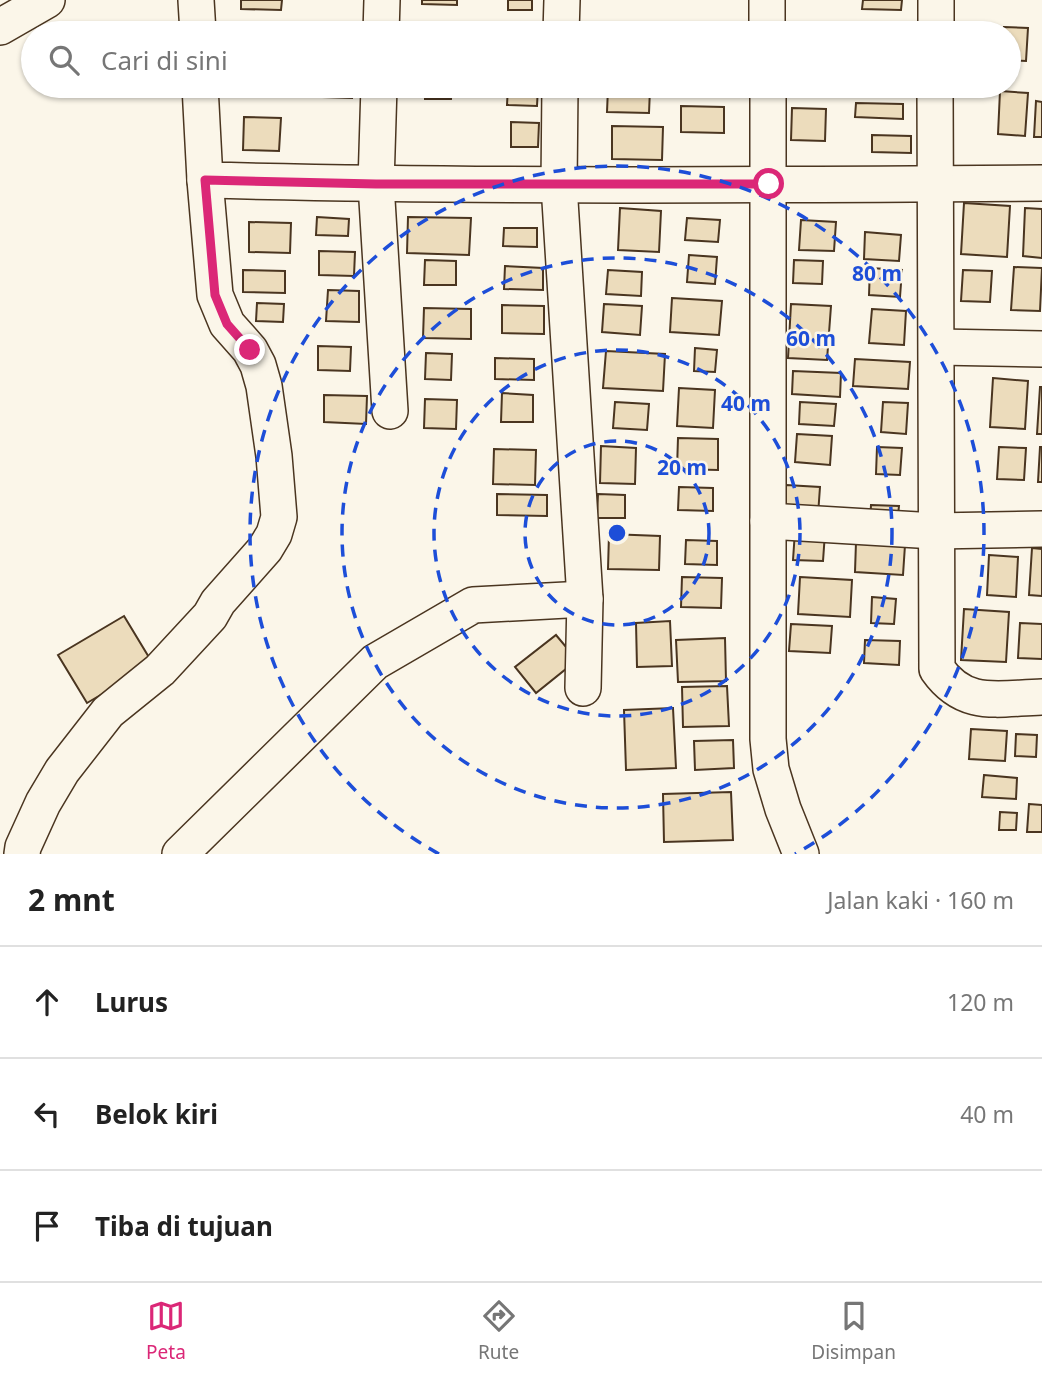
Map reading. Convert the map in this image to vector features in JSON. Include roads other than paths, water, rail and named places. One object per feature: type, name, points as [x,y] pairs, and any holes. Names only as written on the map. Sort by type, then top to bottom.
[{"type":"street","points":[[0,27],[47,0]]},
{"type":"street","points":[[196,0],[197,21]]},
{"type":"street","points":[[381,21],[382,0]]},
{"type":"street","points":[[561,21],[562,0]]},
{"type":"street","points":[[767,0],[767,21]]},
{"type":"street","points":[[936,0],[936,21]]},
{"type":"street","points":[[22,854],[43,803],[62,771],[108,712],[160,670],[210,616],[218,602],[265,549],[274,534],[279,517],[264,386],[258,365],[250,350],[227,324],[215,295],[201,98]]},
{"type":"street","points":[[379,98],[376,184],[390,411]]},
{"type":"street","points":[[561,98],[559,185],[585,598],[583,688]]},
{"type":"street","points":[[768,98],[768,739],[771,769],[801,854]]},
{"type":"street","points":[[936,98],[937,669],[948,685],[971,698],[1042,697]]},
{"type":"street","points":[[205,180],[559,185],[1042,183]]},
{"type":"street","points":[[938,347],[1042,349]]},
{"type":"street","points":[[768,521],[935,531],[1042,529]]},
{"type":"street","points":[[180,854],[375,662],[473,605],[585,598]]}]
